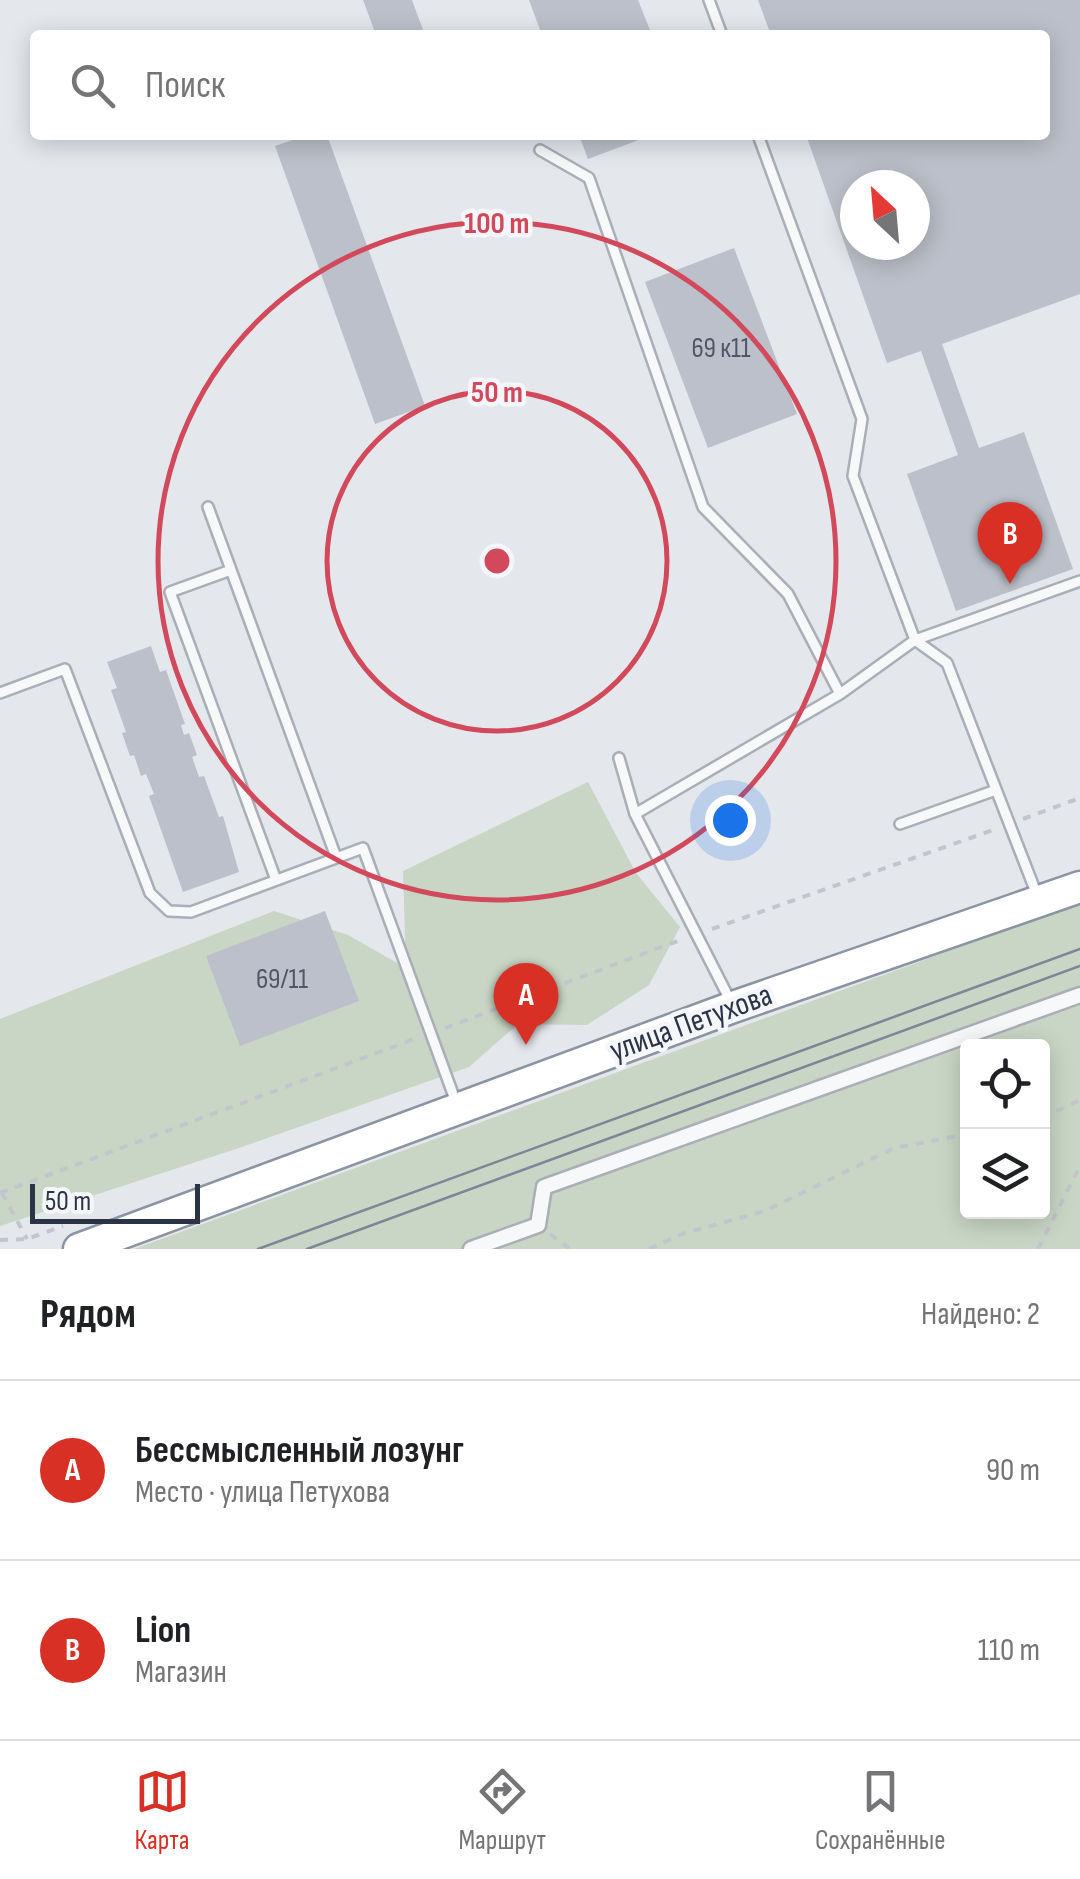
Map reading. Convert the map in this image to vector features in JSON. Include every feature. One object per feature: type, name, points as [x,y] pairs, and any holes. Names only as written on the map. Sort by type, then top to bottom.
[{"type":"highway","name":"улица Петухова","points":[[79,1249],[733,1007],[1080,888]]},
{"type":"street","points":[[471,1249],[538,1225],[544,1187],[1080,995]]},
{"type":"lane","points":[[709,0],[720,30]]},
{"type":"lane","points":[[760,140],[862,419],[852,476],[915,640],[947,663],[1040,902]]},
{"type":"lane","points":[[540,150],[589,178],[703,507],[788,594],[840,694]]},
{"type":"lane","points":[[208,507],[336,858]]},
{"type":"lane","points":[[231,570],[170,592],[276,880]]},
{"type":"lane","points":[[635,814],[840,694],[915,640],[1080,581]]},
{"type":"lane","points":[[0,693],[65,668],[150,894],[160,907],[190,912],[363,848],[458,1108]]},
{"type":"lane","points":[[620,758],[635,814],[733,1007]]},
{"type":"lane","points":[[900,824],[996,790]]},
{"type":"path","points":[[35,1249],[1,1193],[697,934],[1080,798]]},
{"type":"path","points":[[1050,1114],[1080,1100]]},
{"type":"path","points":[[649,1249],[682,1234],[765,1210],[894,1148],[960,1136]]},
{"type":"path","points":[[1038,1249],[1080,1166]]},
{"type":"path","points":[[538,1225],[570,1249]]},
{"type":"green space","points":[[588,782],[636,873],[680,927],[649,985],[587,1025],[518,1024],[469,1067],[0,1226],[0,1019],[274,911],[348,935],[406,968],[403,871]]},
{"type":"green space","points":[[1080,903],[1080,1249],[134,1249]]},
{"type":"building","points":[[363,0],[412,0],[423,30],[374,30]]},
{"type":"building","points":[[529,0],[638,0],[650,30],[540,30]]},
{"type":"building","points":[[758,0],[1080,0],[1080,294],[942,344],[979,448],[1024,432],[1073,569],[956,611],[907,474],[958,455],[921,351],[887,363],[850,260],[930,260],[930,170],[840,170],[840,231],[808,140],[1050,140],[1050,30],[769,30]]},
{"type":"building","points":[[292,140],[329,140],[425,406],[375,424],[275,146]]},
{"type":"building","points":[[581,140],[639,140],[588,159]]},
{"type":"building","points":[[734,248],[797,414],[708,448],[645,282]]},
{"type":"building","points":[[151,646],[160,672],[166,670],[185,724],[181,725],[184,735],[189,733],[197,755],[192,757],[199,777],[204,776],[219,817],[223,816],[239,872],[183,892],[149,796],[154,794],[146,774],[141,776],[134,755],[130,756],[122,733],[126,732],[111,690],[117,688],[107,662]]},
{"type":"building","points":[[325,911],[359,1001],[240,1046],[206,956]]},
{"type":"tram line","points":[[258,1249],[1080,949]]},
{"type":"tram line","points":[[307,1249],[1080,966]]},
{"type":"place","name":"Lion","points":[[1010,584]]},
{"type":"place","name":"Бессмысленный лозунг","points":[[526,1045]]}]
